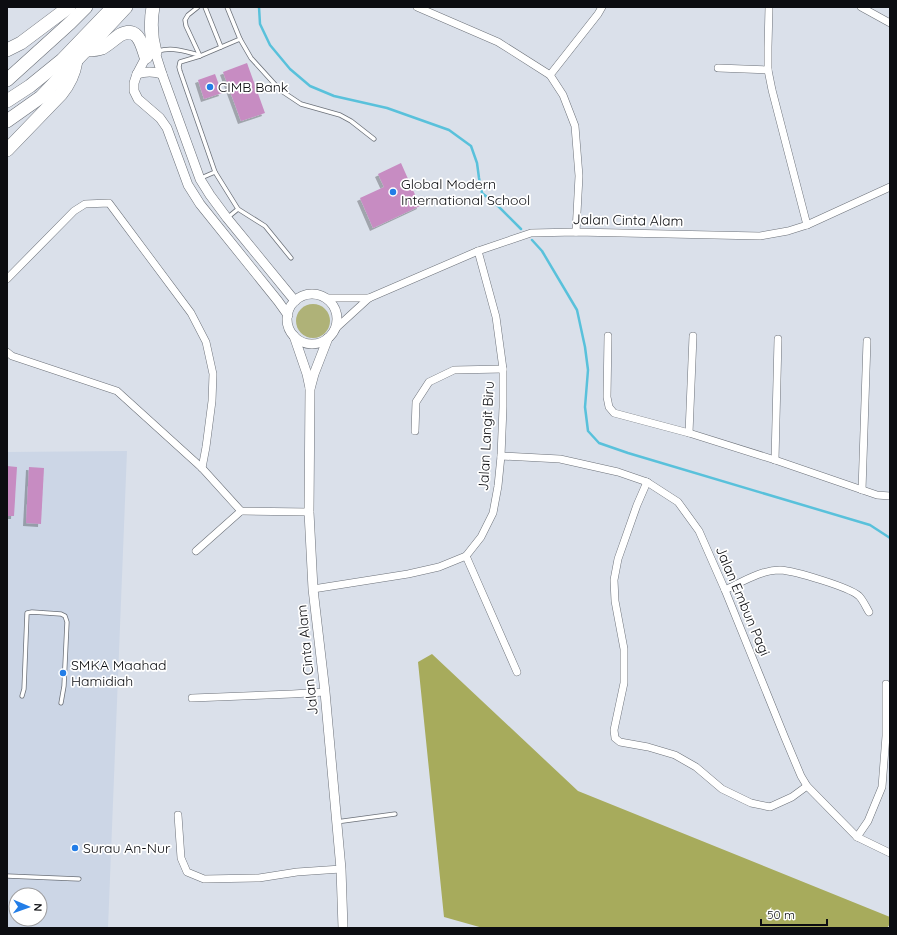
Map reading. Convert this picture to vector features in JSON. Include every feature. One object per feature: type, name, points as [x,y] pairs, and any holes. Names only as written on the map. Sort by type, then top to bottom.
[{"type":"highway","points":[[7,50],[20,43],[69,7]]},
{"type":"highway","points":[[7,80],[86,7]]},
{"type":"highway","points":[[7,101],[30,86],[62,60],[112,7]]},
{"type":"highway","points":[[7,121],[41,97],[126,7]]},
{"type":"highway","points":[[150,55],[151,17],[153,7]]},
{"type":"highway","points":[[7,150],[68,86],[82,55],[101,48],[121,34],[128,32],[134,34],[138,38],[150,55]]},
{"type":"street","points":[[417,7],[498,42],[550,75],[563,95],[575,126],[579,176],[576,232]]},
{"type":"street","points":[[550,75],[602,7]]},
{"type":"street","points":[[769,7],[768,70],[807,226]]},
{"type":"street","points":[[861,7],[890,23]]},
{"type":"street","points":[[288,315],[200,204],[188,184],[167,128],[156,114],[138,99],[134,91],[134,83],[137,74],[150,55],[162,74],[200,178],[210,195],[227,218],[295,300]]},
{"type":"street","points":[[718,68],[768,70]]},
{"type":"street","points":[[137,74],[148,71],[162,74]]},
{"type":"street","name":"Jalan Cinta Alam","points":[[334,330],[369,298],[478,250],[531,233],[576,232],[760,236],[788,232],[807,226],[890,187]]},
{"type":"street","points":[[7,279],[74,211],[85,204],[109,203],[191,313],[206,342],[213,374],[212,401],[202,468]]},
{"type":"street","name":"Jalan Langit Biru","points":[[313,589],[408,574],[439,567],[466,556],[481,537],[493,514],[501,456],[503,369],[496,317],[478,250]]},
{"type":"street","points":[[310,294],[320,295],[329,301],[335,309],[337,319],[334,330],[328,338],[310,344],[298,340],[294,336],[288,326],[288,315],[290,307],[295,300],[304,295],[310,294]]},
{"type":"street","name":"Jalan Cinta Alam","points":[[324,298],[369,298]]},
{"type":"street","name":"Jalan Cinta Alam","points":[[294,336],[307,374],[310,389],[309,512],[313,589],[325,692],[341,869],[343,928]]},
{"type":"street","points":[[608,336],[607,397],[608,407],[614,413],[689,433],[775,460],[877,495],[890,496]]},
{"type":"street","points":[[689,433],[693,336]]},
{"type":"street","name":"Jalan Cinta Alam","points":[[310,389],[314,374],[328,338]]},
{"type":"street","points":[[775,460],[778,339]]},
{"type":"street","points":[[862,490],[867,341]]},
{"type":"street","points":[[7,352],[12,356],[117,391],[202,468],[241,511]]},
{"type":"street","points":[[415,432],[416,402],[429,382],[454,370],[503,369]]},
{"type":"street","name":"Jalan Embun Pagi","points":[[501,456],[560,460],[618,472],[647,482],[678,502],[699,531],[725,590],[801,776],[807,786],[857,838],[890,853]]},
{"type":"street","points":[[647,482],[618,559],[614,580],[615,601],[624,649],[624,683],[614,730],[615,738],[620,742],[648,747],[675,755],[696,767],[722,789],[751,803],[770,807],[792,797],[807,786]]},
{"type":"street","points":[[196,551],[241,511],[309,512]]},
{"type":"street","points":[[466,556],[517,672]]},
{"type":"street","points":[[725,590],[762,573],[780,570],[800,573],[846,589],[859,596],[869,612]]},
{"type":"street","points":[[857,838],[868,821],[882,787],[886,736],[886,684]]},
{"type":"street","points":[[192,698],[325,692]]},
{"type":"street","points":[[178,815],[181,858],[187,872],[204,879],[259,878],[297,872],[341,869]]},
{"type":"lane","points":[[198,7],[188,15],[185,20],[186,26],[200,56]]},
{"type":"lane","points":[[205,7],[220,47]]},
{"type":"lane","points":[[227,7],[240,39],[252,58],[280,90],[301,104],[340,115],[351,121],[374,139]]},
{"type":"lane","points":[[240,39],[200,56],[180,62],[179,67],[215,172],[238,209],[265,226],[291,258]]},
{"type":"lane","points":[[150,55],[165,49],[178,50],[200,56]]},
{"type":"lane","points":[[200,178],[215,172]]},
{"type":"lane","points":[[227,218],[238,209]]},
{"type":"lane","points":[[22,696],[24,688],[27,613],[61,614],[65,616],[67,622],[64,686],[61,703]]},
{"type":"lane","points":[[336,822],[395,814]]},
{"type":"lane","points":[[7,876],[79,879]]},
{"type":"shaded area","name":"SMKA Maahad Hamidiah","points":[[127,451],[108,928],[7,928],[7,452]]},
{"type":"green space","points":[[310,304],[316,304],[320,305],[327,311],[330,321],[329,328],[323,335],[316,338],[310,338],[306,337],[299,331],[296,324],[296,318],[297,314],[303,307]]},
{"type":"green space","points":[[432,654],[578,791],[890,917],[890,924],[887,928],[483,928],[444,917],[418,662]]},
{"type":"building","points":[[247,63],[265,113],[241,121],[223,72]]},
{"type":"building","name":"CIMB Bank","points":[[215,74],[222,93],[204,99],[198,80]]},
{"type":"building","name":"Global Modern International School","points":[[401,163],[420,206],[373,228],[360,198],[384,187],[378,174]]},
{"type":"building","points":[[7,466],[17,467],[14,516],[7,516]]},
{"type":"building","points":[[29,467],[44,468],[41,524],[26,523]]},
{"type":"waterway","points":[[259,7],[260,24],[270,45],[290,69],[310,86],[334,96],[387,108],[449,130],[471,146],[477,163],[482,193],[497,205],[521,229]]},
{"type":"waterway","points":[[532,240],[542,251],[577,310],[588,370],[585,407],[588,431],[599,443],[870,525],[890,538]]},
{"type":"place","name":"CIMB Bank","points":[[210,87]]},
{"type":"place","name":"Global Modern International School","points":[[393,192]]},
{"type":"place","name":"SMKA Maahad Hamidiah","points":[[63,673]]},
{"type":"place","name":"Surau An-Nur","points":[[75,848]]}]
